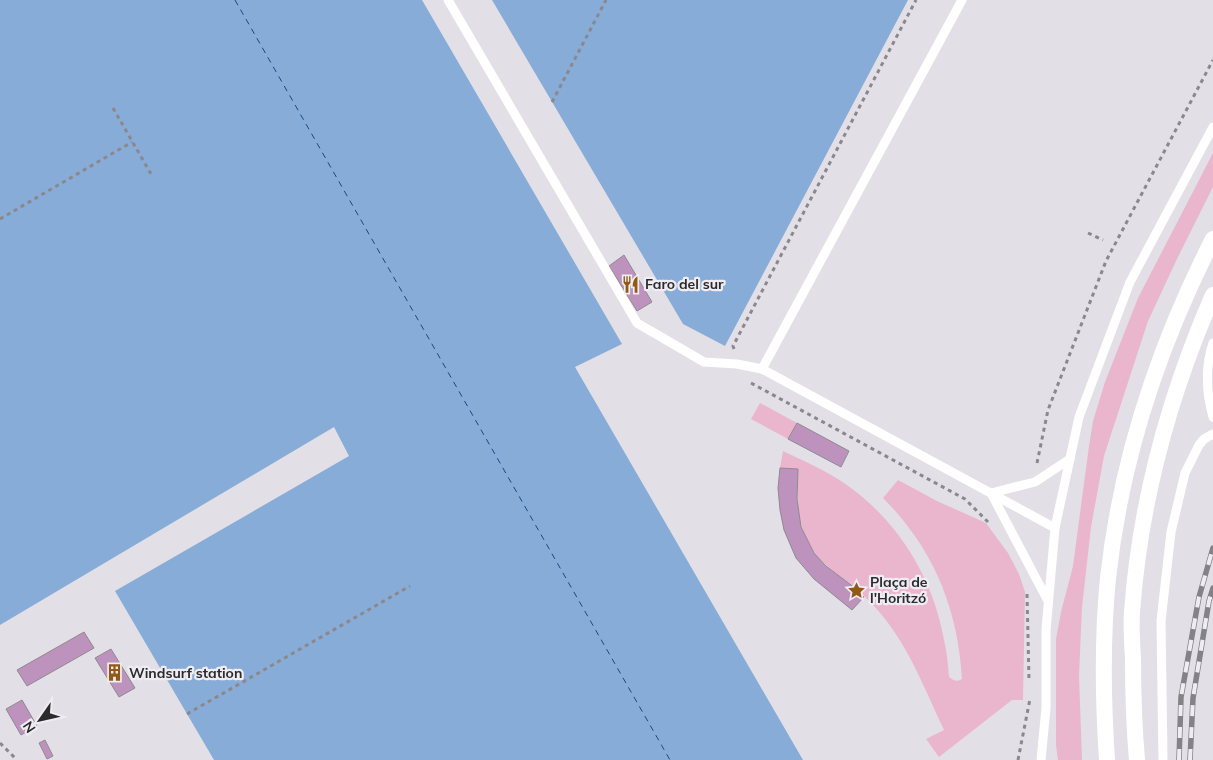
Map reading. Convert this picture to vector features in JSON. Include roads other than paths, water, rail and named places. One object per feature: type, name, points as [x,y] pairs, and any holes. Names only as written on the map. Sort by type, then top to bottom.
[{"type":"street","points":[[1107,760],[1104,686],[1108,578],[1123,490],[1146,400],[1160,357],[1175,318],[1213,239]]},
{"type":"street","points":[[1137,760],[1133,714],[1132,614],[1145,512],[1155,464],[1168,417],[1198,329],[1213,295]]},
{"type":"lane","points":[[448,0],[637,323],[704,362],[737,364],[762,369],[1055,528]]},
{"type":"lane","points":[[762,369],[962,0]]},
{"type":"lane","points":[[1041,760],[1046,708],[1046,630],[1055,528],[1079,417],[1130,282],[1213,128]]},
{"type":"lane","points":[[1213,342],[1207,365],[1207,379],[1213,417]]},
{"type":"lane","points":[[1163,760],[1161,621],[1171,532],[1185,472],[1199,445],[1204,439],[1213,434]]},
{"type":"lane","points":[[990,493],[1035,482],[1070,459]]},
{"type":"lane","points":[[990,493],[1048,602]]},
{"type":"water","points":[[0,0],[422,0],[622,344],[575,367],[803,760],[214,760],[115,591],[349,456],[334,427],[0,625]]},
{"type":"water","points":[[492,0],[908,0],[725,346],[683,324]]},
{"type":"railway","points":[[1179,760],[1181,697],[1199,597],[1213,548]]},
{"type":"railway","points":[[1190,760],[1193,698],[1209,601],[1213,588]]},
{"type":"place","name":"Faro del sur","points":[[631,284]]},
{"type":"place","name":"Plaça de l'Horitzó","points":[[856,590]]},
{"type":"place","name":"Windsurf station","points":[[115,673]]}]
